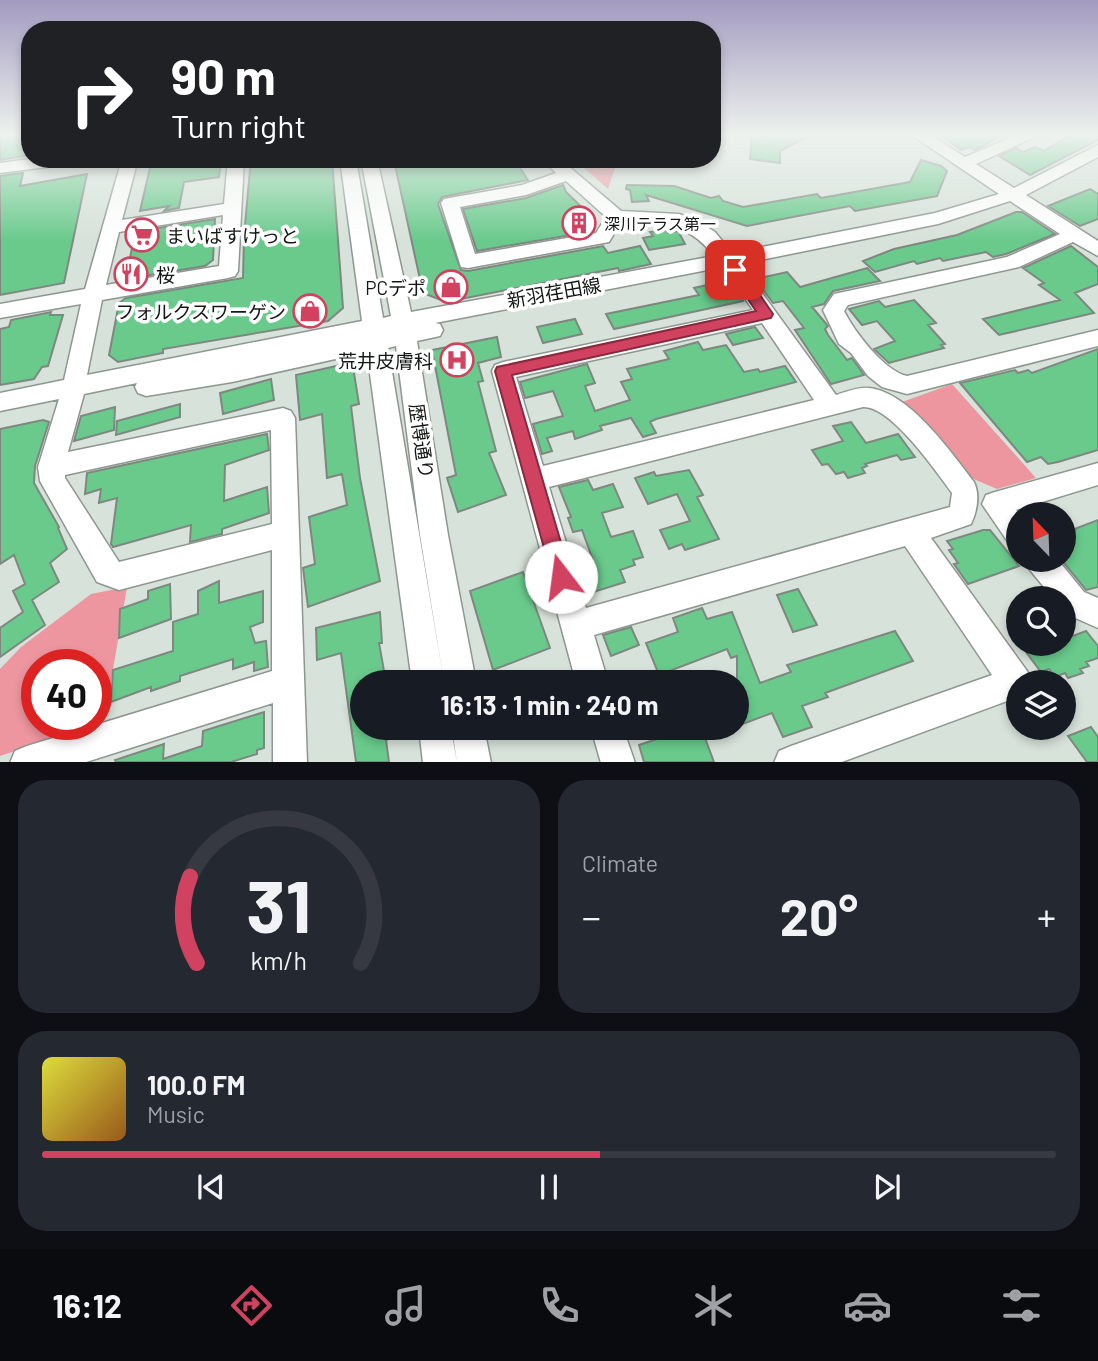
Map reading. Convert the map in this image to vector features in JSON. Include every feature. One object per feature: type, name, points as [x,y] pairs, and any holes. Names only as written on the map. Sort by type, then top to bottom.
[{"type":"street","points":[[127,170],[93,295],[73,393],[51,467],[53,481],[107,572],[119,576],[287,533]]},
{"type":"street","points":[[0,311],[228,271],[235,170]]},
{"type":"street","name":"歴博通り","points":[[350,170],[426,670]]},
{"type":"street","name":"歴博通り","points":[[371,170],[420,419],[434,535],[458,670]]},
{"type":"street","points":[[555,170],[527,190],[450,203],[468,262],[602,238],[616,216]]},
{"type":"street","points":[[562,170],[616,216],[663,218],[690,224],[708,236],[732,265],[831,406]]},
{"type":"street","points":[[971,170],[1098,250]]},
{"type":"street","name":"新羽荏田線","points":[[1017,198],[1066,170]]},
{"type":"street","name":"新羽荏田線","points":[[0,402],[232,373],[404,328],[917,231],[1017,198],[1085,170]]},
{"type":"street","points":[[111,228],[233,208]]},
{"type":"street","points":[[1075,234],[1012,262],[841,299],[833,310],[847,338],[890,381],[906,385],[1098,338]]},
{"type":"street","points":[[588,670],[503,371],[766,314]]},
{"type":"street","name":"新羽荏田線","points":[[0,415],[73,393]]},
{"type":"street","points":[[534,479],[869,397],[887,402],[945,463],[965,490],[962,515],[911,532],[574,626]]},
{"type":"street","points":[[51,467],[283,418],[290,762]]},
{"type":"street","points":[[1006,518],[995,504],[1098,474]]},
{"type":"street","points":[[792,762],[1017,682],[911,532]]},
{"type":"street","points":[[1050,572],[1074,602],[1098,613]]},
{"type":"street","points":[[27,762],[289,682]]},
{"type":"street","points":[[437,740],[440,762]]},
{"type":"street","points":[[470,740],[474,762]]},
{"type":"street","points":[[611,740],[618,762]]},
{"type":"shaded area","points":[[586,170],[614,170],[608,189]]},
{"type":"shaded area","points":[[952,384],[1036,478],[997,489],[962,474],[902,402]]},
{"type":"shaded area","points":[[127,587],[112,675],[112,649],[21,649],[21,740],[49,740],[0,756],[0,669],[21,647],[91,594]]},
{"type":"building","points":[[150,170],[220,170],[219,177],[184,182],[179,208],[164,211],[169,206],[140,211]]},
{"type":"building","points":[[250,170],[333,170],[343,308],[328,321],[163,349],[163,353],[118,362],[109,355],[119,303],[126,298],[243,278]]},
{"type":"building","points":[[396,170],[521,170],[528,180],[442,197],[438,204],[461,270],[468,271],[603,246],[608,253],[640,246],[651,264],[446,302],[423,293]]},
{"type":"building","points":[[916,170],[947,171],[937,196],[855,211],[850,206],[747,226],[646,195],[649,201],[632,202],[630,190],[626,189],[627,185],[674,186],[711,198],[719,196],[723,201],[743,207],[817,194],[821,198],[910,182]]},
{"type":"building","points":[[1021,170],[1041,170],[1030,175]]},
{"type":"building","points":[[23,173],[20,186],[87,174],[64,283],[0,295],[0,176]]},
{"type":"building","points":[[563,185],[566,192],[594,219],[590,223],[594,231],[477,251],[463,209],[526,198]]},
{"type":"building","points":[[1090,189],[1098,194],[1098,219],[1080,226],[1048,206]]},
{"type":"building","points":[[1022,212],[1055,234],[993,257],[986,252],[943,261],[940,258],[917,264],[914,261],[875,272],[863,261],[894,249],[957,235]]},
{"type":"building","points":[[215,219],[213,260],[205,266],[132,278],[127,274],[134,237],[140,231]]},
{"type":"building","points":[[666,230],[668,233],[678,231],[685,244],[649,250],[643,238],[653,236],[650,232]]},
{"type":"building","points":[[1071,246],[1098,267],[1098,284],[1075,293],[1094,313],[999,335],[983,319],[1060,300],[1039,285],[1044,283],[1023,268]]},
{"type":"building","points":[[867,268],[880,281],[833,291],[824,304],[812,307],[828,326],[825,329],[828,335],[847,360],[852,358],[864,375],[831,384],[795,330],[804,328],[783,301],[773,303],[755,279],[787,272],[800,287]]},
{"type":"building","points":[[725,281],[731,283],[743,301],[614,329],[606,314],[699,295],[694,288]]},
{"type":"building","points":[[914,300],[936,323],[928,325],[945,344],[941,345],[944,348],[889,363],[874,349],[895,341],[877,321],[862,325],[849,309],[879,301],[885,307]]},
{"type":"building","points":[[51,312],[50,315],[63,315],[48,366],[42,367],[34,379],[0,385],[0,329],[9,327],[11,320]]},
{"type":"building","points":[[575,319],[582,334],[543,343],[537,327]]},
{"type":"building","points":[[755,327],[763,338],[733,345],[726,334]]},
{"type":"building","points":[[497,337],[501,357],[478,363],[483,381],[478,382],[496,451],[489,453],[506,495],[458,512],[447,478],[456,475],[432,350]]},
{"type":"building","points":[[698,342],[703,350],[726,345],[744,372],[758,369],[760,372],[785,366],[796,382],[656,419],[650,422],[656,433],[643,437],[631,418],[600,426],[602,430],[575,439],[573,431],[547,438],[552,451],[542,454],[533,424],[563,416],[553,391],[525,398],[520,382],[587,364],[595,383],[585,386],[595,411],[630,400],[621,382],[632,379],[627,369],[669,359],[664,351]]},
{"type":"building","points":[[1098,349],[1098,450],[1058,462],[1048,464],[1041,457],[1027,462],[960,383],[1015,370],[1018,373],[1028,370],[1032,373]]},
{"type":"building","points":[[345,364],[353,367],[359,404],[351,406],[360,478],[380,581],[308,607],[303,568],[315,564],[309,517],[347,505],[342,474],[327,478],[322,414],[300,420],[296,375]]},
{"type":"building","points":[[271,379],[274,400],[223,414],[220,393]]},
{"type":"building","points":[[180,404],[180,417],[116,435],[117,421]]},
{"type":"building","points":[[115,407],[114,430],[74,441],[81,416]]},
{"type":"building","points":[[43,420],[49,422],[35,466],[34,483],[59,527],[67,549],[50,563],[59,582],[32,600],[45,625],[0,657],[0,628],[23,612],[13,591],[25,584],[14,555],[0,564],[0,429]]},
{"type":"building","points":[[851,422],[866,443],[898,434],[915,457],[901,460],[897,455],[865,464],[867,466],[862,468],[865,473],[848,478],[844,472],[836,474],[828,464],[822,465],[812,450],[843,441],[833,426]]},
{"type":"building","points":[[267,434],[269,450],[225,465],[224,501],[267,487],[269,513],[222,529],[222,534],[190,542],[191,525],[113,547],[111,544],[117,498],[99,503],[101,489],[85,494],[87,473]]},
{"type":"building","points":[[689,470],[703,495],[697,497],[719,539],[685,550],[682,544],[669,549],[660,530],[690,521],[677,494],[648,504],[635,478],[654,472],[656,476]]},
{"type":"building","points":[[588,480],[593,490],[613,484],[623,507],[602,513],[611,537],[633,531],[643,557],[633,560],[635,565],[620,570],[625,582],[590,593],[581,567],[594,563],[582,530],[573,532],[568,518],[571,517],[559,487]]},
{"type":"building","points":[[1098,520],[1098,587],[1086,590],[1071,572],[1076,572],[1076,528]]},
{"type":"building","points":[[990,530],[1006,550],[1006,571],[968,584],[954,564],[958,563],[949,550],[953,549],[947,541]]},
{"type":"building","points":[[523,572],[550,648],[493,670],[470,591]]},
{"type":"building","points":[[219,581],[219,603],[263,591],[263,622],[250,627],[255,643],[266,641],[268,667],[254,671],[254,662],[233,669],[233,659],[180,676],[180,681],[151,691],[151,687],[112,702],[113,670],[173,651],[173,622],[198,614],[198,591]]},
{"type":"building","points":[[170,584],[171,619],[119,638],[120,609],[148,599],[148,591]]},
{"type":"building","points":[[798,589],[817,625],[793,632],[777,595]]},
{"type":"building","points":[[702,608],[707,619],[732,612],[760,683],[791,672],[787,665],[895,631],[913,661],[825,693],[828,697],[802,706],[812,727],[783,737],[772,713],[749,722],[749,670],[737,670],[737,656],[731,658],[727,649],[672,670],[657,670],[646,643],[678,632],[673,618]]},
{"type":"building","points":[[380,612],[382,643],[379,643],[384,670],[350,670],[350,718],[341,653],[317,660],[316,628]]},
{"type":"building","points":[[631,627],[639,645],[611,656],[603,635]]},
{"type":"building","points":[[1086,631],[1098,646],[1098,658],[1086,662],[1089,666],[1080,669],[1083,673],[1076,675],[1076,670],[1040,670],[1029,656],[1076,656],[1076,635]]},
{"type":"building","points":[[264,712],[264,748],[257,750],[257,754],[231,762],[115,760],[164,744],[163,759],[202,746],[203,731]]},
{"type":"building","points":[[1091,727],[1098,737],[1098,762],[1087,762],[1071,740],[1076,740],[1076,733]]},
{"type":"building","points":[[353,740],[386,740],[389,762],[356,762]]},
{"type":"building","points":[[654,740],[706,740],[714,762],[644,762],[639,745]]},
{"type":"place","name":"深川テラス第一","points":[[579,223]]},
{"type":"place","name":"まいばすけっと","points":[[142,235]]},
{"type":"place","name":"桜","points":[[131,274]]},
{"type":"place","name":"PCデポ","points":[[451,287]]},
{"type":"place","name":"フォルクスワーゲン","points":[[310,311]]},
{"type":"place","name":"荒井皮膚科","points":[[457,360]]},
{"type":"route","points":[[561,577],[503,371],[766,314],[735,270]]}]
